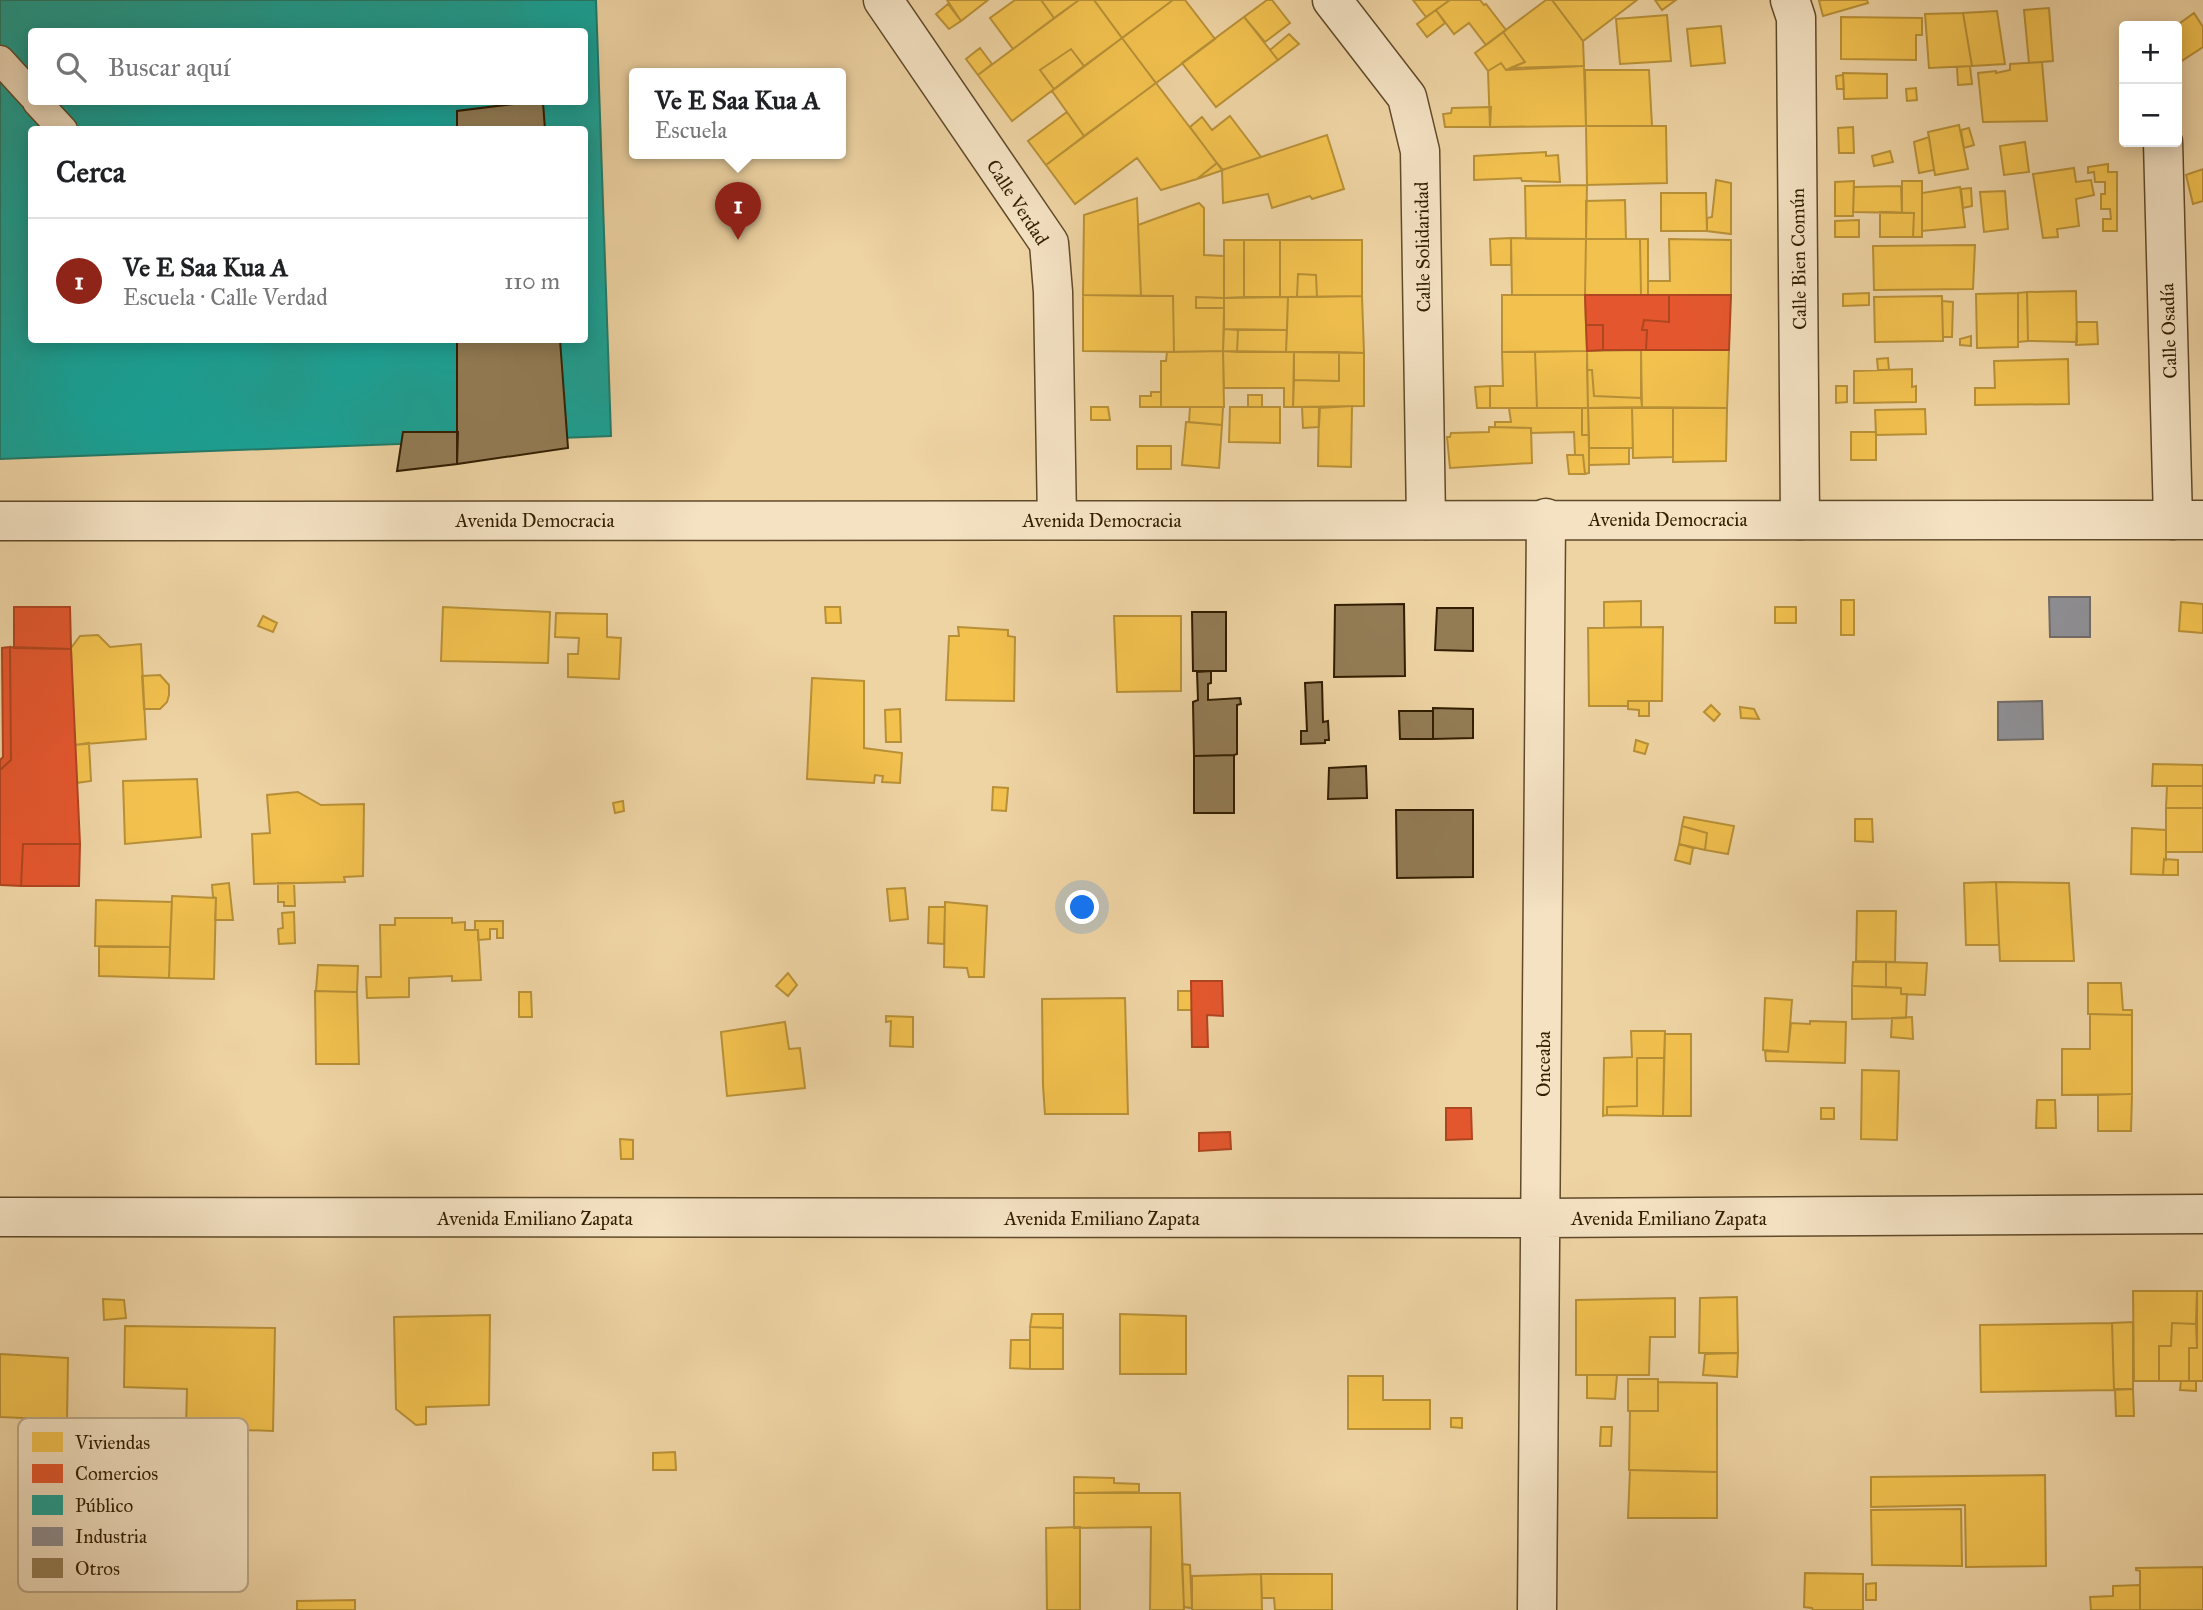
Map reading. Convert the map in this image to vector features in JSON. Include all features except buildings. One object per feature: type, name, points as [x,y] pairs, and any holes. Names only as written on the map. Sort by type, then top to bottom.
[{"type":"street","name":"Calle Verdad","points":[[883,0],[1049,243],[1053,292],[1057,520]]},
{"type":"street","name":"Calle Solidaridad","points":[[1332,0],[1407,97],[1420,151],[1426,520]]},
{"type":"street","name":"Calle Bien Común","points":[[1790,0],[1796,18],[1800,520]]},
{"type":"street","name":"Calle Osadía","points":[[2163,147],[2188,520]]},
{"type":"street","name":"Avenida Democracia","points":[[0,521],[1546,518],[2188,520]]},
{"type":"street","name":"Onceaba","points":[[1537,1610],[1546,518]]},
{"type":"street","name":"Avenida Emiliano Zapata","points":[[0,1217],[1542,1219],[2203,1214]]},
{"type":"lane","points":[[0,60],[28,91]]},
{"type":"lane","points":[[40,105],[58,126]]},
{"type":"place","name":"Ve E Saa Kua A","points":[[738,240]]}]
